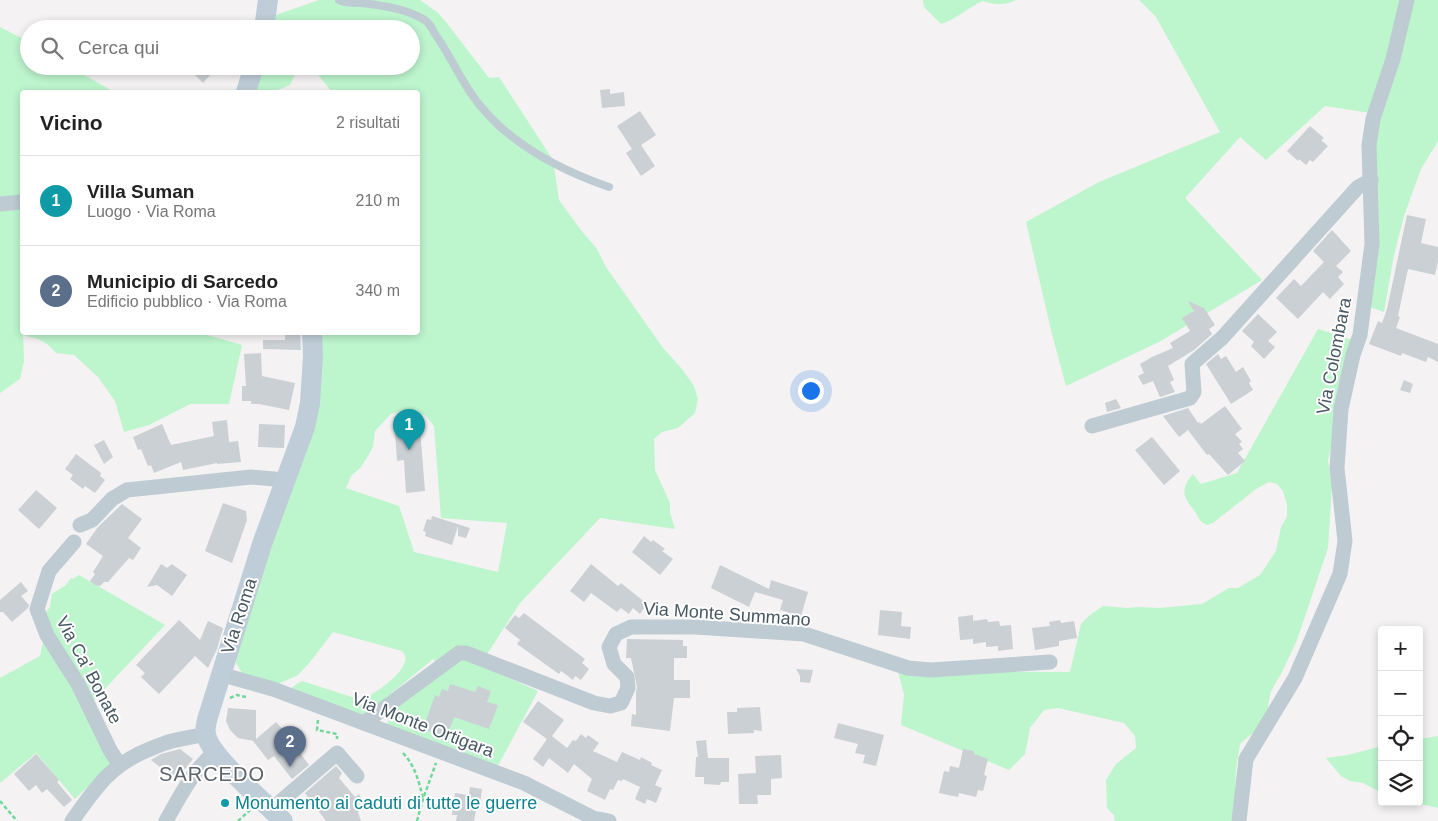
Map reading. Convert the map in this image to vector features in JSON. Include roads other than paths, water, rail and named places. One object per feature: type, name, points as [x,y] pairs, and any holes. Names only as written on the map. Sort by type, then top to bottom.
[{"type":"street","points":[[265,20],[268,0]]},
{"type":"street","name":"Via Colombara","points":[[1239,821],[1246,759],[1295,678],[1340,574],[1346,541],[1337,468],[1341,409],[1353,355],[1360,335],[1372,244],[1369,145],[1373,118],[1393,59],[1407,0]]},
{"type":"street","points":[[247,90],[251,75]]},
{"type":"street","points":[[1092,426],[1190,398],[1194,392],[1192,364],[1222,338],[1358,187],[1371,180]]},
{"type":"street","points":[[0,204],[20,202]]},
{"type":"street","name":"Via Roma","points":[[206,734],[210,707],[262,544],[305,428],[310,403],[313,356],[312,335]]},
{"type":"street","points":[[80,525],[92,520],[112,500],[127,490],[251,477],[286,480]]},
{"type":"street","name":"Via Ca' Bonate","points":[[74,542],[50,571],[37,609],[47,635],[78,684],[110,750],[119,764]]},
{"type":"street","name":"Via Monte Summano","points":[[364,723],[458,653],[466,653],[594,703],[610,706],[621,703],[628,688],[627,677],[614,664],[609,647],[616,634],[631,627],[696,627],[804,634],[908,668],[931,670],[1050,662]]},
{"type":"street","name":"Via Monte Ortigara","points":[[220,674],[273,689],[388,734],[524,783],[593,818],[609,821]]},
{"type":"street","points":[[72,821],[95,789],[119,764],[170,741],[206,734],[215,752],[270,812],[337,753],[357,776]]},
{"type":"street","points":[[166,821],[189,781],[204,761],[215,752]]},
{"type":"lane","points":[[339,0],[398,8],[427,22],[444,46],[470,93],[488,115],[539,156],[594,182],[609,187]]},
{"type":"place","name":"Villa Suman","points":[[409,450]]},
{"type":"place","name":"Municipio di Sarcedo","points":[[290,767]]},
{"type":"place","name":"Monumento ai caduti di tutte le guerre","points":[[225,803]]},
{"type":"district","name":"SARCEDO","points":[[212,774]]}]
